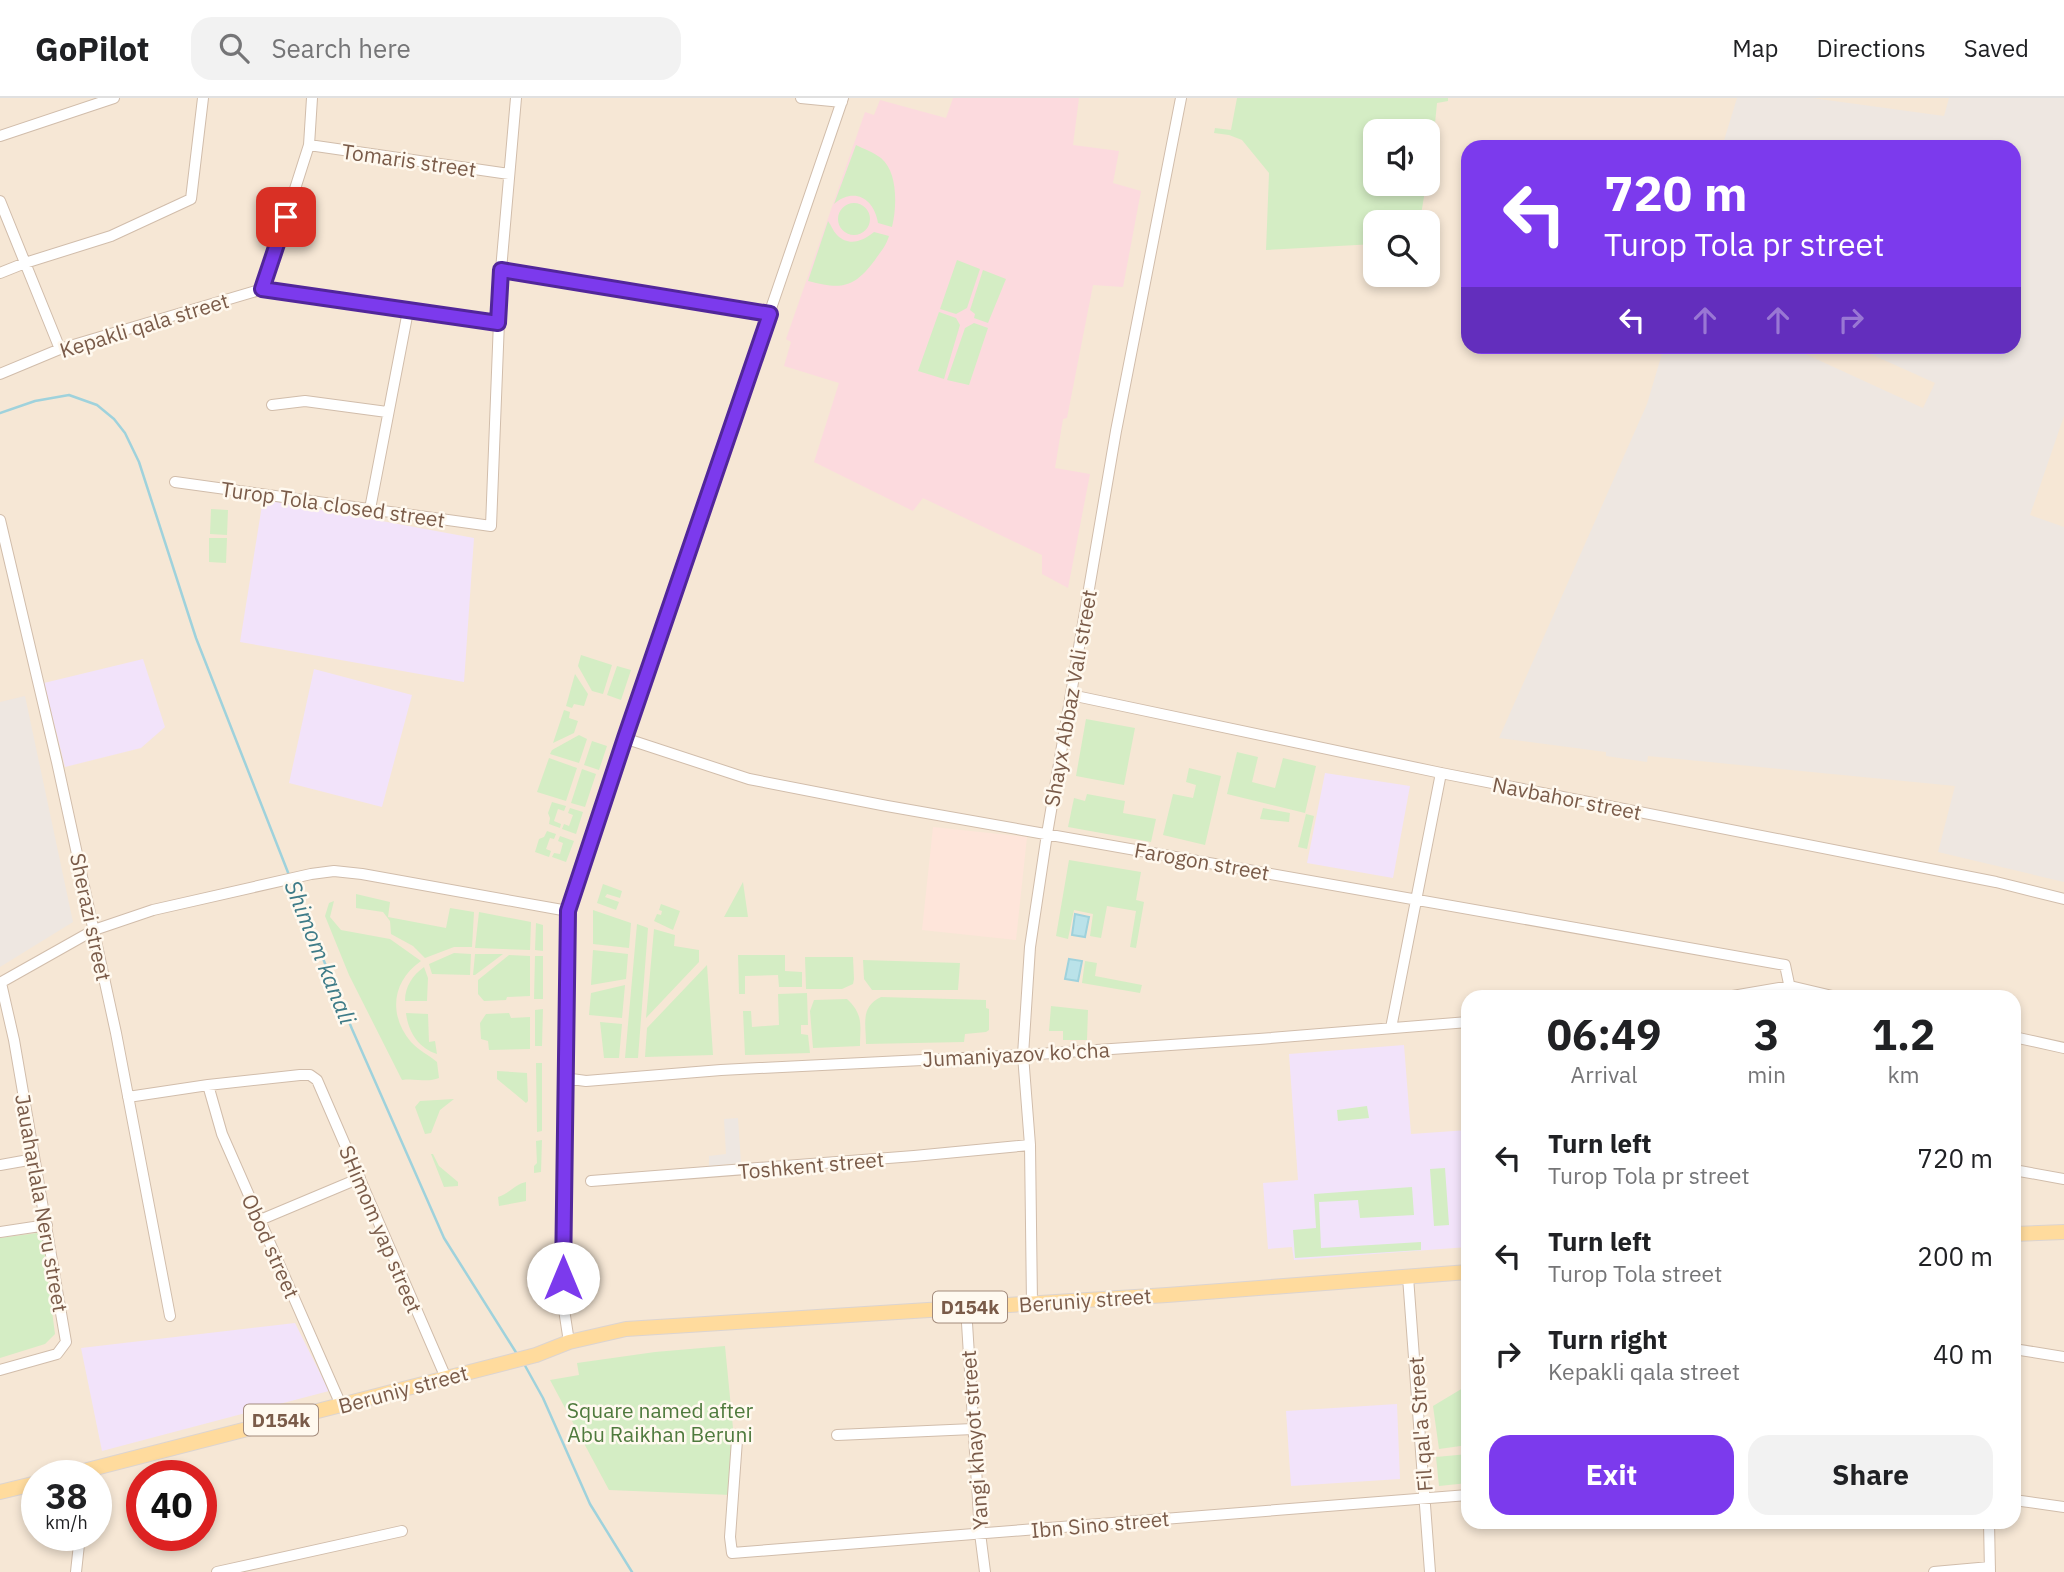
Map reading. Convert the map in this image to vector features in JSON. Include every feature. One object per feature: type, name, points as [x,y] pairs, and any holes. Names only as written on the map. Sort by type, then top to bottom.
[{"type":"main road","points":[[2021,1234],[2064,1232]]},
{"type":"main road","name":"Beruniy street","points":[[112,1466],[536,1355],[569,1342],[626,1329],[1032,1304],[1461,1273]]},
{"type":"main road","points":[[0,1492],[21,1487]]},
{"type":"street","points":[[0,136],[114,98]]},
{"type":"street","points":[[0,273],[111,236],[191,199],[203,98]]},
{"type":"street","points":[[262,289],[309,145],[312,98]]},
{"type":"street","points":[[498,323],[516,98]]},
{"type":"street","points":[[569,1342],[563,1303],[568,911],[842,100],[802,98]]},
{"type":"street","name":"Shayx Abbaz Vali street","points":[[1032,1304],[1030,1145],[1023,1055],[1030,947],[1118,422],[1181,98]]},
{"type":"street","name":"Tomaris street","points":[[309,145],[509,174]]},
{"type":"street","points":[[0,201],[60,349]]},
{"type":"street","points":[[501,270],[770,314]]},
{"type":"street","name":"Kepakli qala street","points":[[0,374],[60,349],[262,289],[498,323]]},
{"type":"street","points":[[370,509],[408,311]]},
{"type":"street","name":"Turop Tola closed street","points":[[175,482],[491,526],[498,323]]},
{"type":"street","points":[[272,405],[305,401],[387,412]]},
{"type":"street","name":"Sherazi street","points":[[0,520],[94,930],[170,1316]]},
{"type":"street","name":"Navbahor street","points":[[1071,695],[1441,773],[1996,882],[2064,899]]},
{"type":"street","name":"Farogon street","points":[[625,738],[749,779],[887,806],[1785,965],[1791,990]]},
{"type":"street","points":[[1391,1028],[1441,773]]},
{"type":"street","points":[[0,983],[94,930],[153,910],[305,875],[334,871],[568,911]]},
{"type":"street","name":"Jauaharlala Neru street","points":[[0,983],[14,1040],[66,1342],[57,1354],[0,1370]]},
{"type":"street","name":"Jumaniyazov ko'cha","points":[[564,1078],[586,1081],[721,1070],[1023,1055],[1461,1023]]},
{"type":"street","points":[[2021,1039],[2064,1048]]},
{"type":"street","name":"SHimom yap street","points":[[208,1085],[300,1075],[317,1080],[446,1378]]},
{"type":"street","points":[[128,1097],[208,1085]]},
{"type":"street","name":"Obod street","points":[[208,1085],[222,1134],[341,1405]]},
{"type":"street","name":"Toshkent street","points":[[591,1181],[1030,1145]]},
{"type":"street","points":[[0,1165],[34,1159]]},
{"type":"street","points":[[2021,1171],[2064,1179]]},
{"type":"street","points":[[260,1220],[360,1178]]},
{"type":"street","points":[[0,1232],[47,1225]]},
{"type":"street","name":"Fil qal'a Street","points":[[1408,1277],[1430,1572]]},
{"type":"street","name":"Yangi khayot street","points":[[966,1307],[980,1534],[985,1572]]},
{"type":"street","points":[[2021,1350],[2064,1357]]},
{"type":"street","points":[[837,1435],[973,1429]]},
{"type":"street","name":"Ibn Sino street","points":[[737,1440],[730,1519],[732,1553],[1461,1495]]},
{"type":"street","points":[[2021,1501],[2064,1507]]},
{"type":"street","points":[[1934,1572],[1990,1570],[1989,1529]]},
{"type":"street","points":[[217,1572],[402,1531]]},
{"type":"street","points":[[76,1572],[78,1551]]},
{"type":"shaded area","points":[[0,98],[2064,98],[2064,1572],[0,1572]]},
{"type":"shaded area","points":[[953,98],[1079,98],[1073,145],[1119,151],[1113,183],[1141,191],[1123,287],[1093,285],[1067,418],[1063,419],[1055,468],[1090,474],[1068,588],[1042,574],[1042,555],[923,498],[913,511],[814,462],[839,383],[784,366],[791,342],[786,339],[865,112],[874,115],[880,100],[946,118]]},
{"type":"shaded area","points":[[1737,98],[1812,98],[1944,116],[1949,98],[2064,98],[2064,416],[2030,515],[2064,527],[2064,882],[1938,852],[1955,786],[1648,756],[1647,762],[1606,756],[1606,752],[1499,738],[1647,404],[1662,354],[1805,354],[1923,408],[1935,383],[1871,354],[2021,354],[2021,140],[1724,140]]},
{"type":"shaded area","points":[[263,499],[474,538],[464,682],[240,642]]},
{"type":"shaded area","points":[[143,659],[165,727],[141,748],[65,767],[44,683]]},
{"type":"shaded area","points":[[314,669],[412,695],[382,807],[289,783]]},
{"type":"shaded area","points":[[25,696],[73,922],[0,967],[0,702]]},
{"type":"shaded area","points":[[1325,773],[1410,786],[1393,878],[1307,863]]},
{"type":"shaded area","points":[[933,827],[1027,837],[1016,940],[922,930]]},
{"type":"shaded area","points":[[1404,1045],[1411,1134],[1461,1130],[1461,1248],[1294,1260],[1292,1247],[1268,1249],[1263,1183],[1298,1180],[1289,1054]]},
{"type":"shaded area","points":[[738,1118],[741,1163],[709,1166],[709,1156],[726,1154],[724,1119]]},
{"type":"shaded area","points":[[295,1323],[329,1391],[102,1451],[81,1348]]},
{"type":"shaded area","points":[[1397,1404],[1400,1479],[1291,1486],[1286,1411]]},
{"type":"green space","points":[[1237,98],[1448,98],[1448,101],[1437,103],[1435,119],[1363,119],[1363,196],[1424,196],[1422,210],[1363,210],[1363,245],[1266,250],[1269,173],[1242,140],[1214,133],[1215,128],[1231,130]]},
{"type":"green space","points":[[856,145],[881,158],[891,172],[895,190],[892,227],[878,223],[872,207],[862,198],[849,196],[834,204]]},
{"type":"green space","points":[[854,203],[865,208],[870,219],[865,230],[854,235],[843,230],[838,219],[843,208]]},
{"type":"green space","points":[[828,221],[837,235],[846,241],[861,240],[874,232],[889,236],[883,248],[860,276],[839,286],[808,281]]},
{"type":"green space","points":[[957,260],[980,269],[967,308],[956,314],[940,309]]},
{"type":"green space","points":[[983,270],[1006,279],[988,323],[974,318],[975,314],[970,310]]},
{"type":"green space","points":[[939,312],[956,318],[960,325],[944,379],[918,371]]},
{"type":"green space","points":[[974,323],[988,328],[969,385],[947,380],[965,328]]},
{"type":"green space","points":[[211,509],[228,510],[227,535],[210,534]]},
{"type":"green space","points":[[209,538],[227,538],[226,563],[209,562]]},
{"type":"green space","points":[[581,655],[612,665],[603,694],[592,691],[578,666]]},
{"type":"green space","points":[[617,666],[631,670],[621,700],[607,695]]},
{"type":"green space","points":[[575,674],[588,694],[584,706],[574,704],[572,708],[566,706]]},
{"type":"green space","points":[[564,710],[570,712],[569,718],[578,721],[574,733],[553,743]]},
{"type":"green space","points":[[1086,719],[1135,728],[1124,785],[1076,776]]},
{"type":"green space","points":[[579,735],[587,739],[579,763],[550,754],[552,750]]},
{"type":"green space","points":[[592,741],[607,746],[599,770],[584,765]]},
{"type":"green space","points":[[1237,752],[1258,757],[1252,782],[1275,788],[1283,758],[1316,766],[1305,813],[1227,794]]},
{"type":"green space","points":[[549,758],[577,768],[566,801],[537,792]]},
{"type":"green space","points":[[1189,768],[1221,776],[1205,845],[1163,835],[1173,794],[1193,798],[1196,785],[1186,782]]},
{"type":"green space","points":[[582,769],[596,774],[585,807],[571,803]]},
{"type":"green space","points":[[1087,794],[1125,801],[1123,813],[1156,819],[1151,842],[1068,827],[1074,798],[1085,801]]},
{"type":"green space","points":[[552,802],[566,806],[564,811],[558,809],[554,821],[561,824],[560,828],[549,824],[548,813]]},
{"type":"green space","points":[[570,808],[583,812],[576,834],[562,829],[564,824],[569,826],[573,815],[568,813]]},
{"type":"green space","points":[[1263,808],[1290,813],[1289,822],[1260,819]]},
{"type":"green space","points":[[1306,814],[1314,816],[1307,849],[1298,847]]},
{"type":"green space","points":[[547,831],[556,834],[554,839],[550,838],[546,849],[551,851],[549,857],[535,852],[539,839],[544,837]]},
{"type":"green space","points":[[560,836],[574,841],[566,862],[552,857],[554,853],[560,854],[563,843],[558,841]]},
{"type":"green space","points":[[1069,860],[1141,872],[1136,900],[1144,902],[1136,948],[1130,947],[1136,911],[1107,906],[1101,938],[1090,936],[1093,914],[1074,910],[1068,939],[1056,936]]},
{"type":"green space","points":[[743,882],[748,917],[724,917]]},
{"type":"green space","points":[[603,884],[622,891],[620,898],[607,894],[605,897],[619,902],[616,910],[597,903]]},
{"type":"green space","points":[[356,894],[390,902],[388,917],[446,928],[450,908],[474,912],[472,947],[454,947],[425,958],[413,946],[391,934],[390,921],[383,912],[356,908]]},
{"type":"green space","points":[[334,901],[330,917],[341,930],[390,939],[421,961],[404,978],[396,999],[396,1010],[411,1042],[437,1062],[439,1078],[402,1080],[349,975],[325,916],[329,903]]},
{"type":"green space","points":[[661,904],[680,911],[673,930],[654,921],[657,914],[661,915]]},
{"type":"green space","points":[[593,910],[631,923],[629,948],[593,944]]},
{"type":"green space","points":[[479,912],[531,922],[530,950],[475,948]]},
{"type":"green space","points":[[536,923],[543,925],[543,951],[535,950]]},
{"type":"green space","points":[[637,924],[648,928],[638,1058],[625,1058]]},
{"type":"green space","points":[[654,929],[675,935],[674,946],[699,950],[699,962],[646,1018]]},
{"type":"green space","points":[[593,950],[628,954],[626,979],[591,985]]},
{"type":"green space","points":[[454,953],[471,954],[470,975],[432,974],[429,964]]},
{"type":"green space","points":[[475,954],[503,954],[473,975]]},
{"type":"green space","points":[[509,955],[530,956],[530,996],[484,1001],[478,994],[478,980]]},
{"type":"green space","points":[[738,955],[785,955],[785,971],[802,972],[802,987],[779,987],[778,975],[745,976],[745,994],[739,994]]},
{"type":"green space","points":[[535,956],[543,956],[543,999],[534,999]]},
{"type":"green space","points":[[805,957],[853,957],[853,984],[842,989],[806,989]]},
{"type":"green space","points":[[863,960],[960,963],[958,990],[872,990],[864,979]]},
{"type":"green space","points":[[1085,961],[1097,963],[1095,976],[1142,985],[1140,993],[1082,983]]},
{"type":"green space","points":[[707,965],[713,1055],[645,1057],[647,1028]]},
{"type":"green space","points":[[424,967],[428,978],[427,1001],[405,1001],[410,981]]},
{"type":"green space","points":[[625,985],[622,1018],[589,1015],[591,993]]},
{"type":"green space","points":[[807,993],[808,1025],[801,1025],[801,1034],[808,1035],[810,1053],[745,1055],[743,1011],[751,1011],[752,1027],[779,1025],[778,994]]},
{"type":"green space","points":[[881,997],[986,1000],[989,1030],[965,1034],[964,1042],[866,1044],[867,1011],[874,1001]]},
{"type":"green space","points":[[847,999],[859,1015],[860,1046],[813,1048],[810,1011],[814,1000]]},
{"type":"green space","points":[[1051,1006],[1088,1010],[1087,1040],[1063,1040],[1063,1031],[1049,1031]]},
{"type":"green space","points":[[543,1009],[542,1046],[535,1046],[535,1010]]},
{"type":"green space","points":[[406,1013],[428,1014],[429,1042],[435,1041],[437,1054],[424,1048],[415,1038]]},
{"type":"green space","points":[[509,1013],[511,1018],[530,1017],[530,1049],[489,1050],[488,1041],[481,1039],[480,1023],[486,1014]]},
{"type":"green space","points":[[600,1022],[622,1024],[619,1058],[604,1058]]},
{"type":"green space","points":[[536,1063],[542,1063],[542,1131],[537,1132]]},
{"type":"green space","points":[[497,1071],[527,1073],[526,1103],[497,1079]]},
{"type":"green space","points":[[454,1099],[440,1110],[431,1133],[425,1134],[415,1107],[420,1101]]},
{"type":"green space","points":[[1367,1106],[1369,1118],[1338,1121],[1337,1110]]},
{"type":"green space","points":[[542,1140],[541,1172],[534,1173],[537,1163],[536,1141]]},
{"type":"green space","points":[[431,1154],[439,1166],[458,1182],[458,1186],[444,1187]]},
{"type":"green space","points":[[1445,1168],[1449,1225],[1434,1226],[1430,1169]]},
{"type":"green space","points":[[526,1182],[526,1201],[499,1206],[498,1197]]},
{"type":"green space","points":[[1412,1187],[1414,1215],[1360,1218],[1358,1200],[1319,1202],[1321,1248],[1421,1242],[1421,1250],[1295,1258],[1293,1230],[1316,1228],[1314,1194]]},
{"type":"green space","points":[[37,1233],[43,1241],[55,1334],[45,1344],[0,1358],[0,1238]]},
{"type":"green space","name":"Square named after Abu Raikhan Beruni","points":[[725,1346],[733,1428],[731,1495],[609,1490],[550,1380],[579,1375],[577,1363]]},
{"type":"green space","points":[[1461,1389],[1461,1446],[1439,1449],[1433,1406]]},
{"type":"green space","points":[[1461,1455],[1461,1484],[1439,1486],[1436,1457]]},
{"type":"water","points":[[1075,914],[1089,917],[1085,937],[1072,935]]},
{"type":"water","points":[[1069,959],[1082,961],[1078,981],[1065,979]]},
{"type":"waterway","name":"Shimom kanali","points":[[0,413],[35,401],[69,395],[97,405],[114,419],[125,433],[139,462],[196,638],[289,875]]},
{"type":"waterway","name":"Shimom kanali","points":[[291,881],[352,1029],[444,1238],[517,1354]]},
{"type":"waterway","name":"Shimom kanali","points":[[523,1362],[543,1398],[590,1504],[632,1572]]},
{"type":"route","points":[[286,217],[262,289],[498,323],[501,270],[770,314],[568,911],[563,1278]]}]
